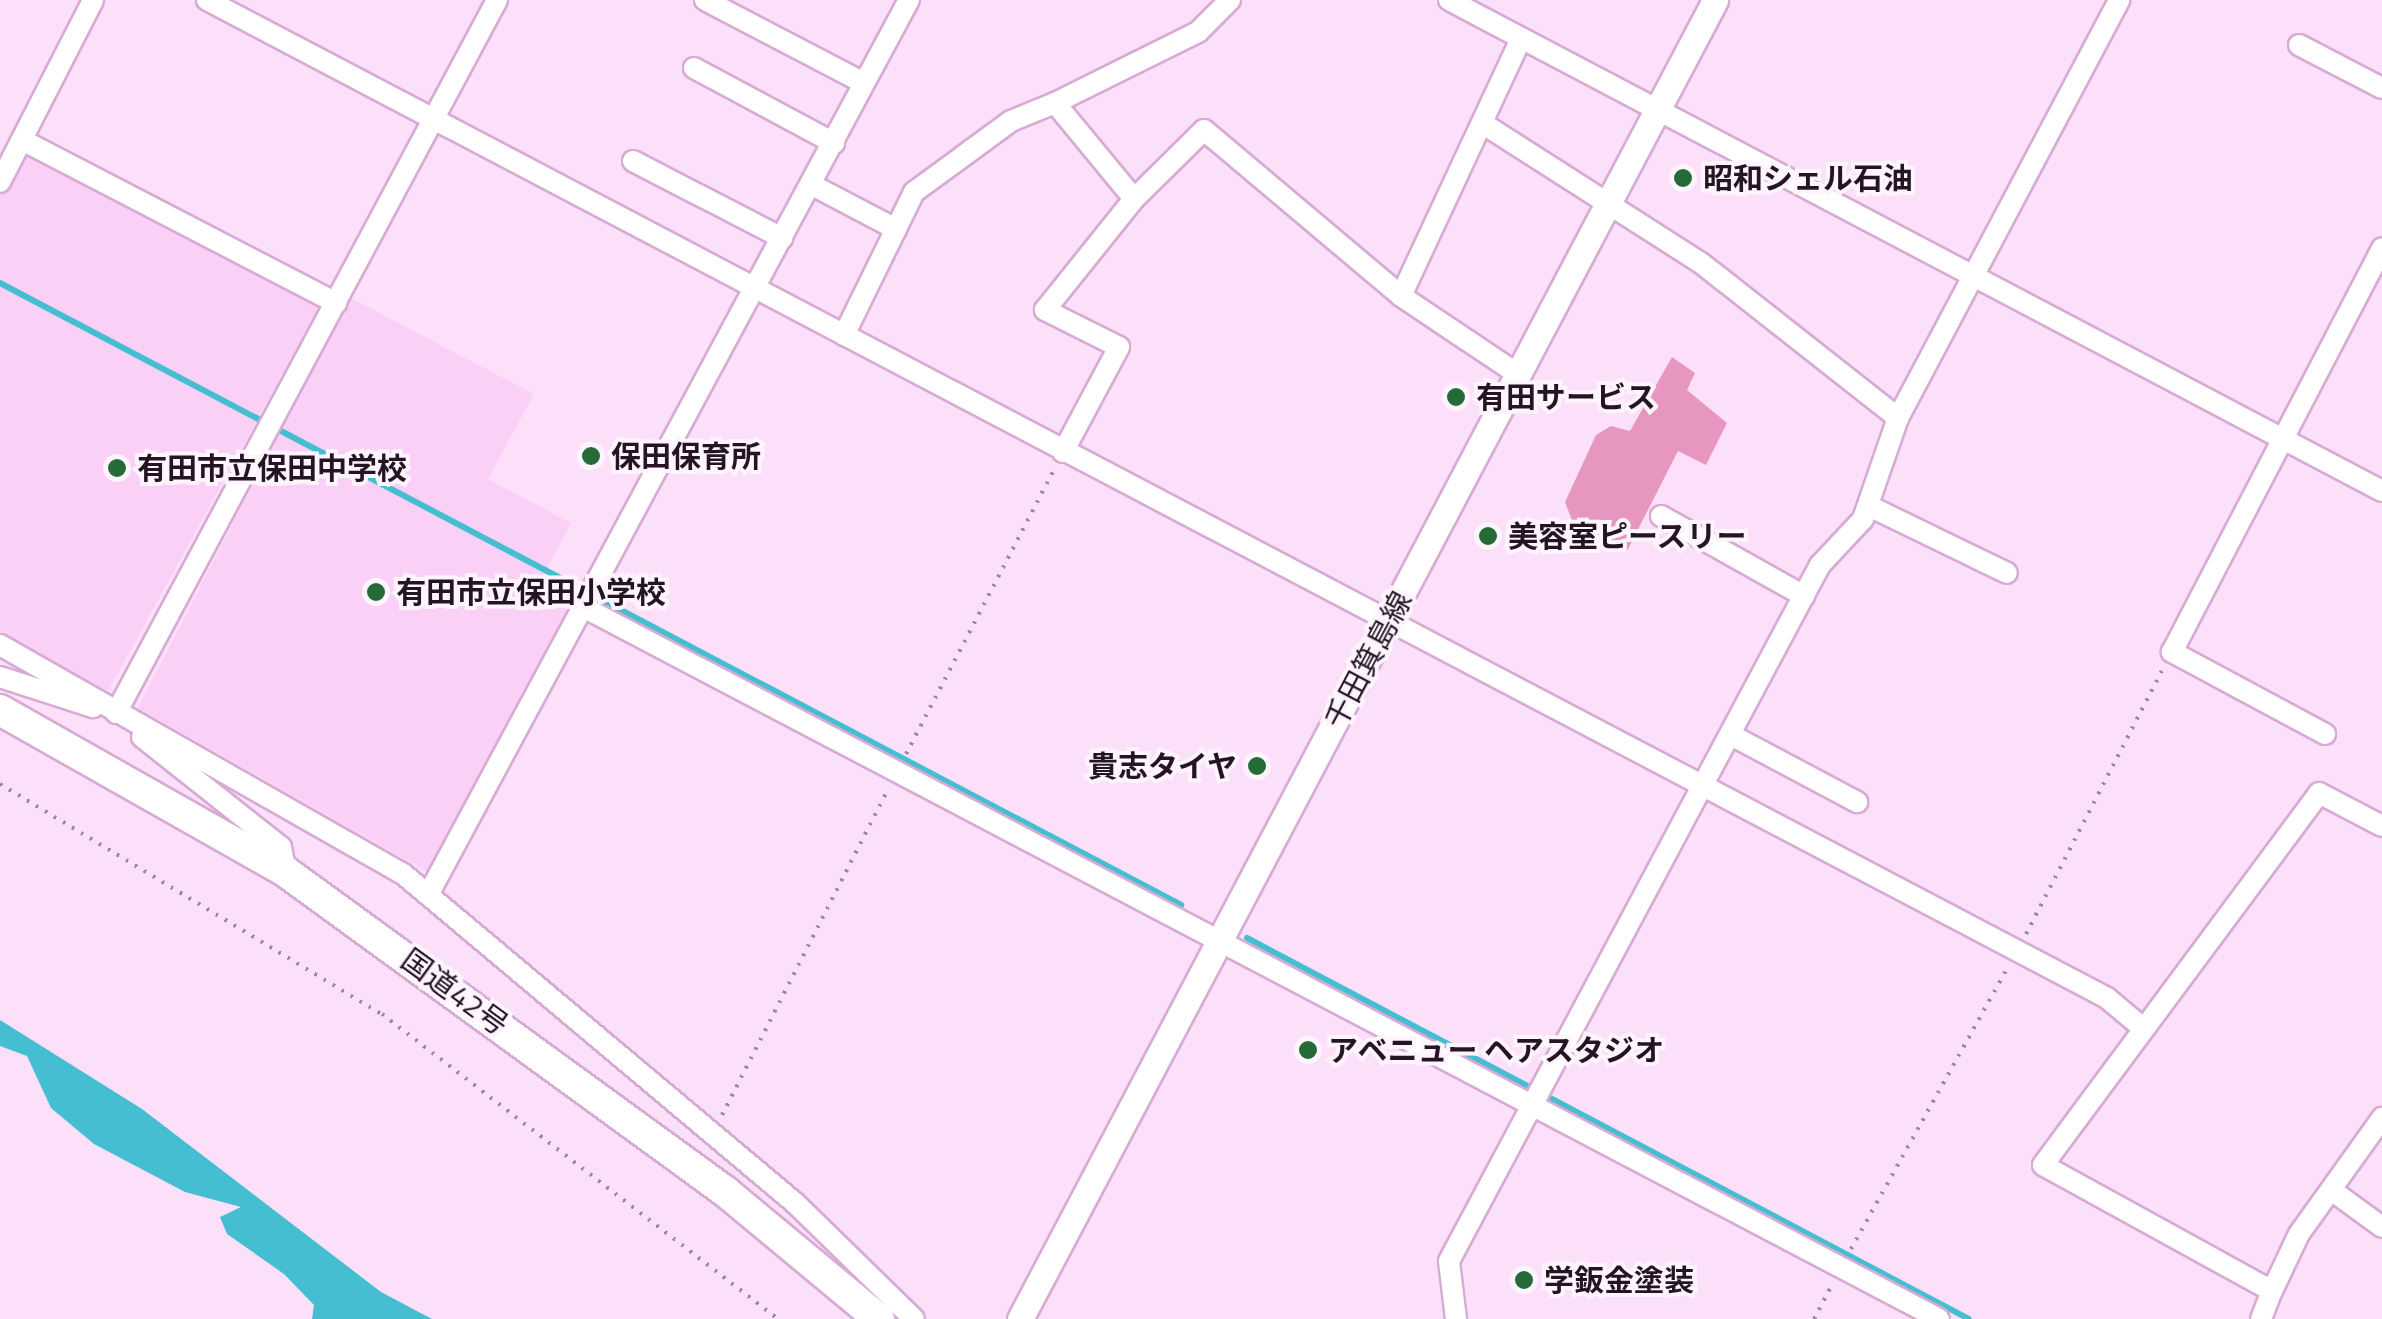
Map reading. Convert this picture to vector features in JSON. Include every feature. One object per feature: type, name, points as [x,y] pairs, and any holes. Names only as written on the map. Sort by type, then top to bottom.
[{"type":"highway","name":"国道42号","points":[[0,710],[286,872],[726,1192],[878,1319]]},
{"type":"main road","name":"千田箕島線","points":[[1020,1319],[1715,0]]},
{"type":"street","points":[[0,182],[93,0]]},
{"type":"street","points":[[207,0],[1703,791],[2107,998],[2144,1029]]},
{"type":"street","points":[[116,713],[498,0]]},
{"type":"street","points":[[705,0],[864,83]]},
{"type":"street","points":[[428,895],[909,0]]},
{"type":"street","points":[[844,335],[921,185],[1011,121],[1198,32],[1230,0]]},
{"type":"street","points":[[1449,0],[1655,112],[2382,491]]},
{"type":"street","points":[[1456,1318],[1449,1261],[1804,596],[1869,506],[1898,418],[2119,0]]},
{"type":"street","points":[[1400,296],[1521,39]]},
{"type":"street","points":[[2298,45],[2382,88]]},
{"type":"street","points":[[694,68],[834,143]]},
{"type":"street","points":[[1055,103],[1134,199]]},
{"type":"street","points":[[1482,122],[1804,338],[1898,418]]},
{"type":"street","points":[[1064,452],[1118,347],[1045,310],[1134,199],[1204,130],[1400,296],[1516,373]]},
{"type":"street","points":[[22,140],[336,303]]},
{"type":"street","points":[[633,161],[782,238]]},
{"type":"street","points":[[812,185],[896,229]]},
{"type":"street","points":[[2325,734],[2172,652],[2382,248]]},
{"type":"street","points":[[1869,506],[2007,573]]},
{"type":"street","points":[[1661,516],[1804,596]]},
{"type":"street","points":[[585,608],[1218,945],[1534,1104],[1939,1319]]},
{"type":"street","points":[[0,645],[385,862],[795,1203],[914,1319]]},
{"type":"street","points":[[0,677],[116,713],[280,847],[286,872]]},
{"type":"street","points":[[1731,735],[1857,802]]},
{"type":"street","points":[[2272,1291],[2043,1165],[2319,793],[2382,826]]},
{"type":"street","points":[[2261,1319],[2299,1234],[2334,1192],[2382,1118]]},
{"type":"street","points":[[2334,1192],[2382,1227]]},
{"type":"path","points":[[1814,1319],[2016,952],[2172,652]]},
{"type":"path","points":[[0,784],[382,1014],[778,1319]]},
{"type":"shaded area","name":"有田市立保田中学校","points":[[25,150],[322,302],[108,691],[0,634],[0,196]]},
{"type":"shaded area","name":"有田市立保田小学校","points":[[349,297],[534,394],[488,479],[571,523],[540,582],[575,602],[431,874],[138,708]]},
{"type":"water","points":[[0,1020],[142,1109],[381,1292],[432,1319],[312,1319],[314,1305],[284,1274],[227,1234],[220,1217],[241,1207],[185,1192],[94,1144],[51,1108],[27,1056],[0,1046]]},
{"type":"building","points":[[1672,357],[1695,373],[1687,390],[1727,423],[1706,465],[1678,451],[1627,551],[1573,523],[1565,502],[1596,435],[1611,426],[1630,431]]},
{"type":"waterway","points":[[0,283],[1181,905]]},
{"type":"waterway","points":[[1247,938],[1969,1319]]},
{"type":"place","name":"昭和シェル石油","points":[[1683,178]]},
{"type":"place","name":"有田サービス","points":[[1456,397]]},
{"type":"place","name":"保田保育所","points":[[591,456]]},
{"type":"place","name":"有田市立保田中学校","points":[[117,468]]},
{"type":"place","name":"美容室ピースリー","points":[[1488,536]]},
{"type":"place","name":"有田市立保田小学校","points":[[376,592]]},
{"type":"place","name":"貴志タイヤ","points":[[1257,766]]},
{"type":"place","name":"アベニュー ヘアスタジオ","points":[[1308,1050]]},
{"type":"place","name":"学鈑金塗装","points":[[1524,1280]]}]
